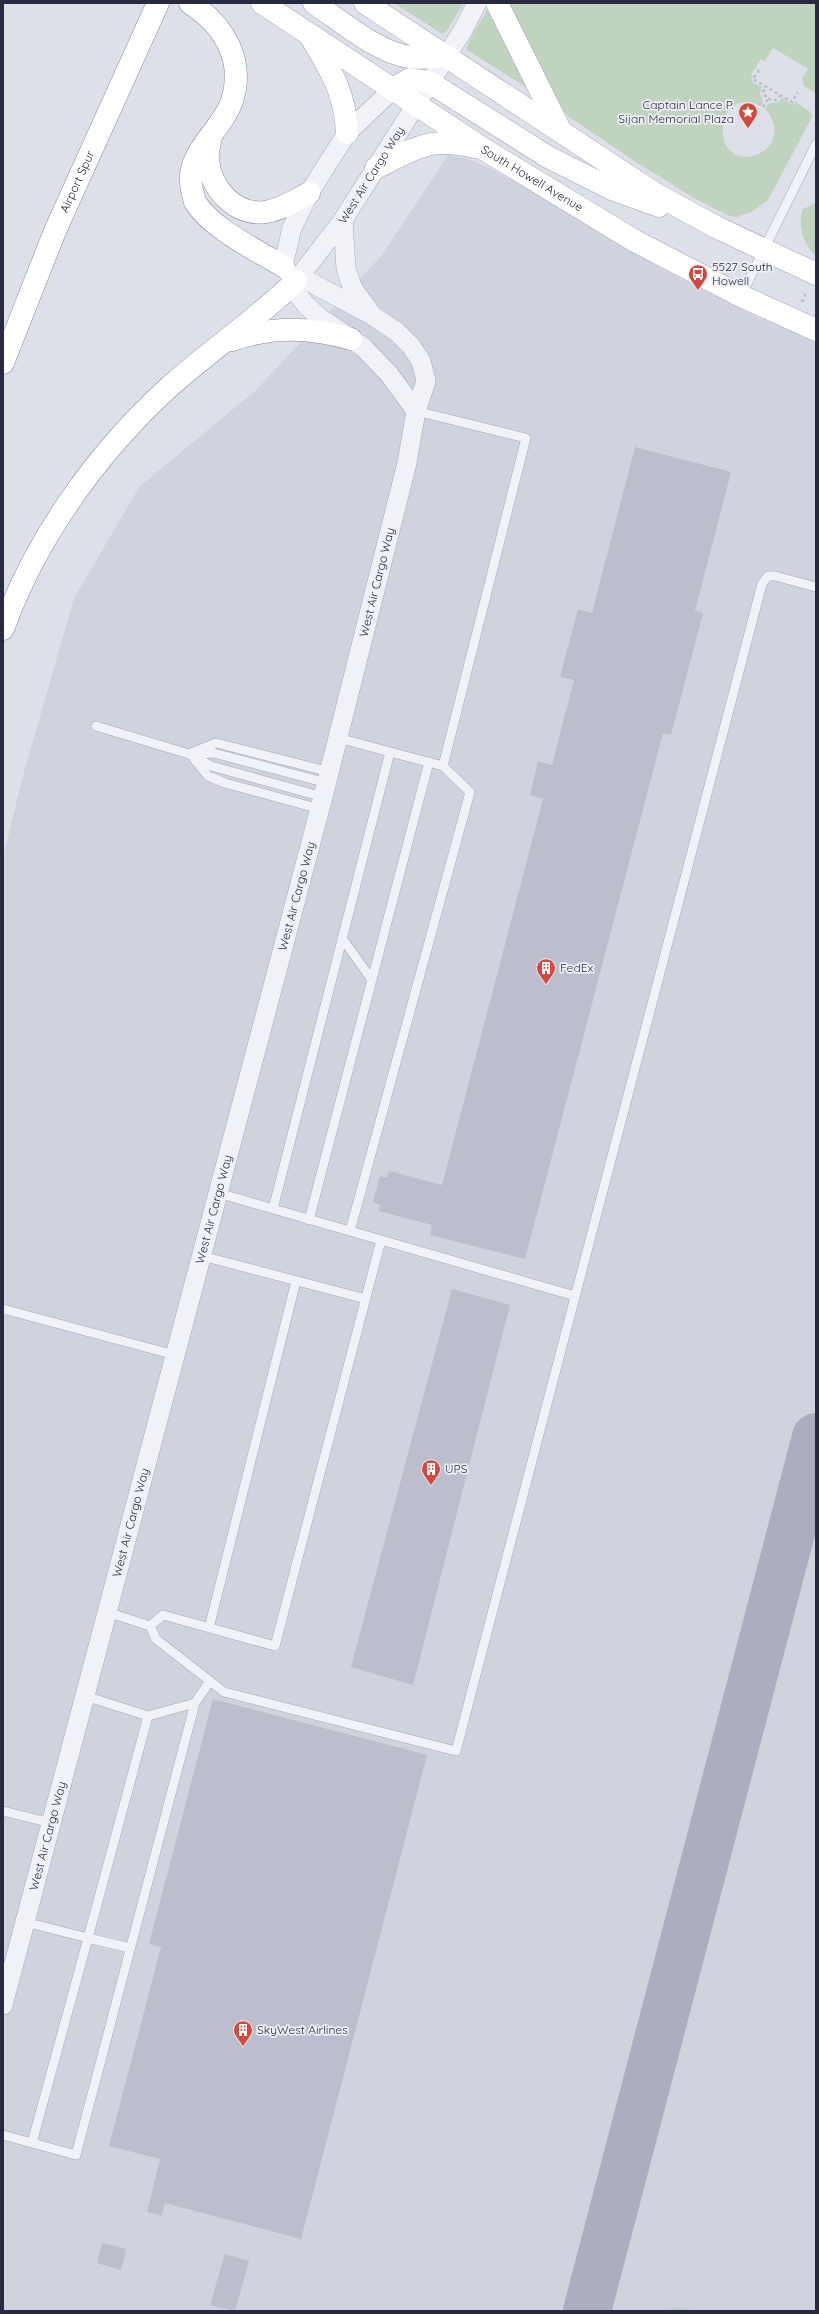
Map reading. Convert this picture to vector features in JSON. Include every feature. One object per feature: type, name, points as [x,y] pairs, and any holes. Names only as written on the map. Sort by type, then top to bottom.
[{"type":"main road","name":"Airport Spur","points":[[3,363],[55,231],[158,3]]},
{"type":"main road","points":[[3,629],[30,569],[53,528],[81,486],[141,415],[183,375],[223,343],[290,274],[227,232],[206,214],[195,201],[190,182],[193,164],[199,149],[211,136],[232,102],[236,72],[231,49],[220,28],[190,3]]},
{"type":"main road","name":"South Howell Avenue","points":[[262,3],[485,150],[635,241],[741,296],[816,330]]},
{"type":"main road","points":[[314,3],[379,46],[401,56],[422,59],[446,56]]},
{"type":"main road","points":[[365,3],[654,192],[716,227],[762,250],[812,282]]},
{"type":"main road","points":[[497,3],[560,131]]},
{"type":"main road","points":[[309,34],[339,87],[346,109],[347,133]]},
{"type":"main road","points":[[393,89],[410,79],[429,82],[542,153],[570,168],[614,190],[716,227]]},
{"type":"main road","points":[[211,136],[208,159],[212,180],[226,199],[244,210],[266,212],[288,205],[309,193]]},
{"type":"main road","points":[[376,168],[418,148],[437,142],[452,142],[485,150]]},
{"type":"main road","points":[[223,343],[259,332],[284,328],[314,330],[352,339]]},
{"type":"street","name":"West Air Cargo Way","points":[[3,2005],[325,790],[407,463],[416,411],[426,381],[421,361],[411,346],[397,332],[373,316],[353,289],[346,269],[343,220],[463,30],[477,3]]},
{"type":"street","points":[[393,89],[347,133],[309,193],[292,228],[290,274],[297,294],[306,305],[320,318],[352,339],[389,374],[416,411]]},
{"type":"street","points":[[290,274],[343,220]]},
{"type":"street","points":[[290,274],[308,281],[373,316]]},
{"type":"lane","points":[[741,296],[762,250],[816,144]]},
{"type":"lane","points":[[416,411],[526,438],[443,766]]},
{"type":"lane","points":[[106,1612],[150,1626],[156,1639],[224,1692],[456,1751],[762,584],[768,576],[775,576],[816,587]]},
{"type":"lane","points":[[96,726],[189,754],[211,766],[325,790]]},
{"type":"lane","points":[[338,738],[443,766],[470,792],[350,1231]]},
{"type":"lane","points":[[273,1209],[390,752]]},
{"type":"lane","points":[[189,754],[214,753],[325,790]]},
{"type":"lane","points":[[189,754],[208,776],[225,783],[325,790]]},
{"type":"lane","points":[[309,1220],[429,762]]},
{"type":"lane","points":[[342,938],[372,980]]},
{"type":"lane","points":[[218,1193],[575,1296]]},
{"type":"lane","points":[[150,1626],[163,1615],[275,1646],[381,1240]]},
{"type":"lane","points":[[202,1256],[366,1299]]},
{"type":"lane","points":[[209,1628],[296,1281]]},
{"type":"lane","points":[[3,1309],[175,1355]]},
{"type":"lane","points":[[3,2135],[76,2155],[195,1703],[210,1681]]},
{"type":"lane","points":[[84,1696],[148,1716],[195,1703]]},
{"type":"lane","points":[[32,2143],[148,1716]]},
{"type":"lane","points":[[3,1811],[51,1823]]},
{"type":"lane","points":[[25,1922],[130,1948]]},
{"type":"path","points":[[759,70],[754,80],[792,102],[798,92]]},
{"type":"path","points":[[765,86],[763,93],[768,99],[776,100],[781,95]]},
{"type":"path","points":[[763,107],[768,99]]},
{"type":"path","points":[[800,305],[812,282]]},
{"type":"shaded area","points":[[448,155],[469,159],[490,168],[669,273],[759,318],[816,343],[816,2311],[3,2311],[3,858],[22,779],[74,598],[140,486],[255,391],[382,255]]},
{"type":"green space","points":[[394,3],[464,3],[446,32],[442,34]]},
{"type":"green space","points":[[507,3],[816,3],[816,93],[804,86],[802,78],[808,69],[773,48],[765,61],[761,59],[751,75],[753,77],[751,81],[762,87],[760,93],[763,102],[761,106],[745,102],[733,106],[726,116],[723,128],[724,141],[731,152],[742,157],[758,154],[770,146],[773,140],[773,121],[765,109],[768,104],[778,102],[782,98],[793,105],[795,101],[810,112],[812,117],[768,200],[752,212],[737,217],[729,216],[694,198],[639,164],[569,117],[559,106]]},
{"type":"green space","points":[[488,7],[529,89],[467,50],[469,42]]},
{"type":"green space","points":[[816,200],[816,257],[805,241],[801,228],[801,215],[803,209],[814,204]]},
{"type":"green space","points":[[678,2307],[702,2311],[660,2311]]},
{"type":"building","name":"FedEx","points":[[635,447],[731,472],[695,611],[703,613],[671,735],[663,733],[525,1259],[430,1235],[432,1225],[379,1211],[380,1205],[373,1202],[380,1176],[387,1178],[389,1171],[442,1185],[543,799],[530,795],[538,761],[552,765],[574,680],[560,677],[578,609],[592,613]]},
{"type":"building","name":"UPS","points":[[452,1289],[510,1305],[413,1685],[351,1667]]},
{"type":"building","name":"SkyWest Airlines","points":[[213,1699],[427,1755],[301,2239],[165,2203],[162,2216],[147,2212],[160,2159],[109,2146],[161,1947],[149,1944]]},
{"type":"building","points":[[102,2243],[126,2249],[121,2270],[97,2263]]},
{"type":"building","points":[[225,2254],[249,2261],[235,2311],[210,2305]]},
{"type":"taxiway","points":[[587,2311],[816,1437]]},
{"type":"place","name":"Captain Lance P. Sijan Memorial Plaza","points":[[748,129]]},
{"type":"place","name":"5527 South Howell","points":[[698,291]]},
{"type":"place","name":"FedEx","points":[[546,985]]},
{"type":"place","name":"UPS","points":[[431,1486]]},
{"type":"place","name":"SkyWest Airlines","points":[[243,2047]]}]
